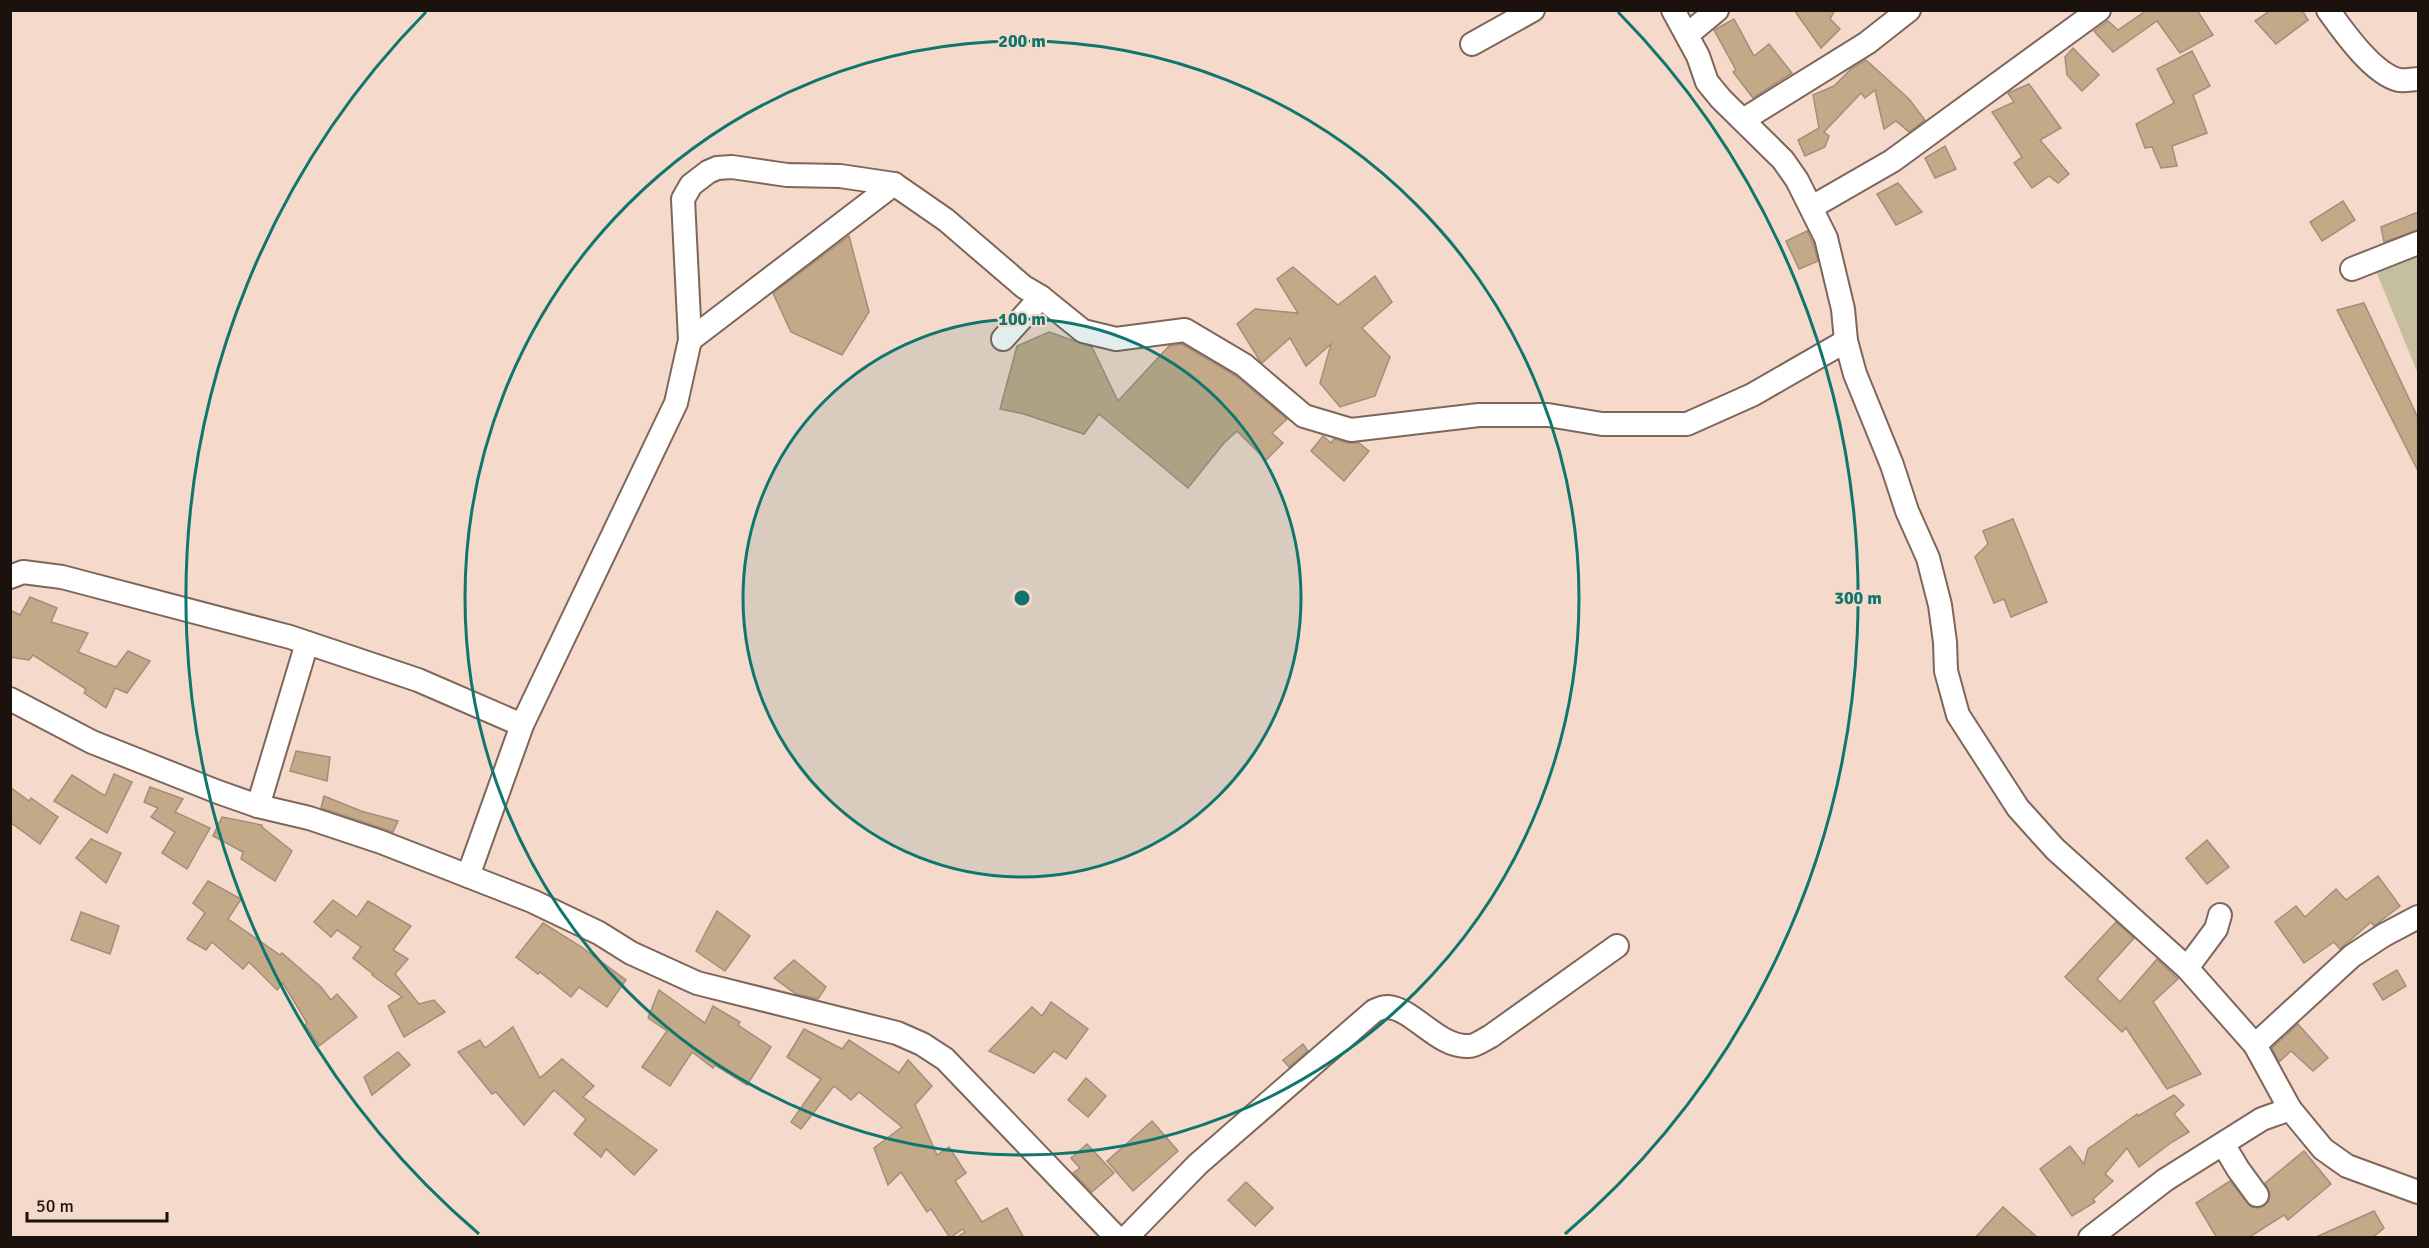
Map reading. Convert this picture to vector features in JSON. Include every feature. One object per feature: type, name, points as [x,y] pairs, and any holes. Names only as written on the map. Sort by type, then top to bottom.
[{"type":"street","points":[[1472,44],[1533,10]]},
{"type":"street","points":[[1673,10],[1687,35],[1707,82],[1783,160],[1812,207],[1826,238],[1843,309],[1846,341],[1855,374],[1893,465],[1906,511],[1928,558],[1941,614],[1946,671],[1958,714],[2018,808],[2055,849],[2187,968],[2255,1045],[2290,1109],[2323,1149],[2346,1166],[2418,1192]]},
{"type":"street","points":[[1687,35],[1717,10]]},
{"type":"street","points":[[1743,120],[1867,43],[1909,10]]},
{"type":"street","points":[[1812,207],[1892,161],[2099,10]]},
{"type":"street","points":[[2328,10],[2358,47],[2386,74],[2400,80],[2418,79]]},
{"type":"street","points":[[468,876],[522,725],[676,403],[690,340],[683,199],[691,185],[717,168],[732,167],[787,175],[840,176],[894,184],[946,220],[1024,287],[1041,297],[1083,331],[1116,339],[1185,330],[1244,365],[1304,416],[1351,430],[1479,415],[1548,415],[1602,424],[1687,424],[1752,395],[1846,341]]},
{"type":"street","points":[[690,340],[894,184]]},
{"type":"street","points":[[2352,269],[2418,243]]},
{"type":"street","points":[[1003,339],[1041,297]]},
{"type":"street","points":[[10,577],[23,572],[62,577],[307,643],[418,680],[522,725]]},
{"type":"street","points":[[258,806],[307,643]]},
{"type":"street","points":[[10,699],[92,742],[258,806],[309,818],[442,865],[541,906],[599,933],[631,953],[697,982],[887,1030],[922,1044],[945,1059],[1117,1238]]},
{"type":"street","points":[[2187,968],[2216,929],[2220,915]]},
{"type":"street","points":[[2255,1045],[2345,962],[2367,945],[2418,917]]},
{"type":"street","points":[[1126,1238],[1198,1164],[1374,1011],[1387,1006],[1436,1035],[1455,1044],[1470,1046],[1491,1036],[1617,946]]},
{"type":"street","points":[[2090,1238],[2165,1180],[2262,1119],[2290,1109]]},
{"type":"street","points":[[2223,1143],[2257,1195]]},
{"type":"shaded area","points":[[2418,253],[2418,374],[2376,271]]},
{"type":"building","points":[[1794,10],[1835,10],[1830,19],[1840,29],[1821,48]]},
{"type":"building","points":[[2147,10],[2197,10],[2213,35],[2180,53],[2157,21],[2113,52],[2094,31],[2108,21],[2118,30]]},
{"type":"building","points":[[2271,10],[2302,10],[2308,20],[2276,44],[2255,21]]},
{"type":"building","points":[[1734,19],[1754,56],[1769,44],[1792,73],[1753,98],[1733,72],[1736,70],[1714,30]]},
{"type":"building","points":[[2073,48],[2099,75],[2082,91],[2067,75],[2065,57]]},
{"type":"building","points":[[2192,51],[2210,86],[2193,95],[2207,133],[2172,146],[2177,166],[2161,168],[2152,147],[2145,148],[2136,124],[2174,103],[2157,69]]},
{"type":"building","points":[[1866,60],[1909,99],[1925,120],[1909,132],[1896,121],[1884,129],[1875,90],[1865,98],[1861,93],[1824,132],[1829,136],[1825,147],[1805,156],[1798,140],[1819,128],[1813,95],[1834,86],[1851,69]]},
{"type":"building","points":[[2029,84],[2061,128],[2040,140],[2069,174],[2058,183],[2049,176],[2032,188],[2014,163],[2022,157],[1992,112],[2014,102],[2008,93]]},
{"type":"building","points":[[1945,146],[1956,169],[1935,178],[1925,158]]},
{"type":"building","points":[[1898,183],[1922,212],[1896,225],[1877,194]]},
{"type":"building","points":[[2343,201],[2355,220],[2322,241],[2310,222]]},
{"type":"building","points":[[2418,212],[2418,230],[2384,242],[2381,227]]},
{"type":"building","points":[[1807,231],[1818,261],[1799,269],[1786,241]]},
{"type":"building","points":[[849,236],[869,312],[842,355],[791,332],[773,293]]},
{"type":"building","points":[[1293,267],[1338,305],[1375,276],[1392,302],[1362,328],[1390,357],[1375,396],[1340,407],[1320,383],[1331,344],[1306,366],[1290,338],[1262,363],[1260,361],[1237,324],[1255,309],[1298,313],[1277,279]]},
{"type":"building","points":[[2364,303],[2418,418],[2418,471],[2337,310]]},
{"type":"building","points":[[1049,332],[1092,347],[1118,401],[1169,346],[1182,344],[1236,376],[1287,419],[1272,433],[1283,443],[1266,460],[1237,431],[1224,443],[1188,488],[1099,414],[1084,434],[1024,414],[1000,409],[1017,346]]},
{"type":"building","points":[[1323,436],[1331,443],[1334,439],[1359,443],[1369,451],[1344,481],[1311,451]]},
{"type":"building","points":[[2013,519],[2047,602],[2011,617],[2004,599],[1994,603],[1975,557],[1988,544],[1983,531]]},
{"type":"building","points":[[30,597],[57,608],[51,622],[88,633],[78,652],[116,667],[128,651],[150,661],[127,693],[115,688],[106,708],[84,693],[86,689],[33,655],[29,660],[10,657],[10,610],[20,615]]},
{"type":"building","points":[[296,751],[330,757],[327,781],[290,771]]},
{"type":"building","points":[[114,774],[132,782],[107,833],[54,801],[72,775],[105,796]]},
{"type":"building","points":[[10,787],[29,801],[31,798],[58,817],[40,844],[10,822]]},
{"type":"building","points":[[150,787],[183,799],[175,812],[210,828],[187,869],[162,853],[175,832],[151,817],[158,808],[144,802]]},
{"type":"building","points":[[324,796],[361,811],[398,821],[393,832],[321,808]]},
{"type":"building","points":[[222,817],[262,825],[292,851],[275,881],[241,859],[243,852],[213,836]]},
{"type":"building","points":[[91,839],[121,853],[106,883],[76,858]]},
{"type":"building","points":[[2207,840],[2229,867],[2207,884],[2186,858]]},
{"type":"building","points":[[2378,876],[2400,906],[2374,926],[2371,922],[2340,949],[2334,942],[2304,963],[2275,922],[2296,906],[2305,917],[2336,889],[2346,900]]},
{"type":"building","points":[[208,881],[241,899],[228,919],[280,955],[282,953],[321,987],[331,1000],[337,994],[357,1017],[319,1046],[283,983],[277,990],[249,962],[243,969],[212,942],[206,950],[187,939],[205,913],[193,903]]},
{"type":"building","points":[[333,900],[357,917],[368,901],[411,926],[393,950],[408,959],[395,974],[419,1004],[434,1000],[445,1012],[404,1037],[388,1006],[402,997],[353,958],[361,947],[337,930],[331,937],[314,922]]},
{"type":"building","points":[[717,911],[750,936],[725,971],[696,951]]},
{"type":"building","points":[[81,912],[119,926],[110,954],[71,940]]},
{"type":"building","points":[[2116,922],[2134,938],[2097,979],[2120,1002],[2157,959],[2178,979],[2153,1002],[2201,1074],[2167,1089],[2126,1028],[2122,1032],[2065,977]]},
{"type":"building","points":[[543,923],[580,946],[626,980],[607,1007],[579,987],[571,997],[540,972],[538,974],[516,957]]},
{"type":"building","points":[[794,960],[826,987],[818,999],[796,994],[774,978]]},
{"type":"building","points":[[2397,970],[2406,986],[2383,1000],[2373,984]]},
{"type":"building","points":[[659,990],[705,1023],[713,1006],[740,1022],[738,1025],[771,1047],[747,1085],[715,1065],[713,1068],[692,1052],[670,1086],[642,1067],[667,1031],[648,1018]]},
{"type":"building","points":[[1051,1002],[1088,1029],[1066,1059],[1054,1051],[1034,1073],[989,1051],[1032,1007],[1042,1016]]},
{"type":"building","points":[[2298,1024],[2328,1058],[2313,1071],[2291,1051],[2279,1062],[2272,1048]]},
{"type":"building","points":[[513,1027],[540,1078],[562,1059],[594,1086],[583,1097],[657,1150],[634,1175],[606,1149],[601,1157],[574,1134],[586,1119],[554,1090],[524,1125],[496,1092],[492,1094],[458,1052],[480,1040],[485,1048]]},
{"type":"building","points":[[804,1029],[842,1049],[849,1040],[899,1073],[908,1060],[932,1086],[915,1105],[937,1155],[949,1147],[966,1173],[955,1181],[982,1222],[1007,1208],[1024,1238],[956,1238],[965,1232],[963,1229],[950,1238],[931,1209],[927,1212],[901,1172],[888,1185],[874,1148],[902,1127],[859,1092],[851,1100],[834,1086],[801,1129],[791,1122],[821,1079],[787,1057]]},
{"type":"building","points":[[1303,1044],[1308,1051],[1289,1067],[1283,1060]]},
{"type":"building","points":[[398,1052],[410,1065],[372,1095],[364,1077]]},
{"type":"building","points":[[1086,1078],[1106,1096],[1088,1117],[1068,1100]]},
{"type":"building","points":[[2174,1095],[2184,1105],[2174,1114],[2189,1132],[2139,1167],[2127,1148],[2105,1174],[2113,1181],[2093,1199],[2095,1202],[2072,1216],[2040,1169],[2070,1146],[2084,1164],[2088,1149],[2137,1114],[2138,1116]]},
{"type":"building","points":[[1152,1121],[1178,1151],[1133,1191],[1107,1161]]},
{"type":"building","points":[[1087,1144],[1114,1173],[1092,1192],[1073,1173],[1080,1168],[1071,1158]]},
{"type":"building","points":[[2304,1151],[2331,1184],[2288,1220],[2284,1215],[2248,1238],[2217,1238],[2196,1203],[2230,1181],[2251,1207],[2264,1206],[2269,1201],[2270,1194],[2265,1183]]},
{"type":"building","points":[[1246,1182],[1273,1208],[1255,1226],[1228,1200]]},
{"type":"building","points":[[2003,1207],[2038,1238],[1975,1238]]},
{"type":"building","points":[[2374,1211],[2384,1228],[2372,1238],[2314,1238]]}]
